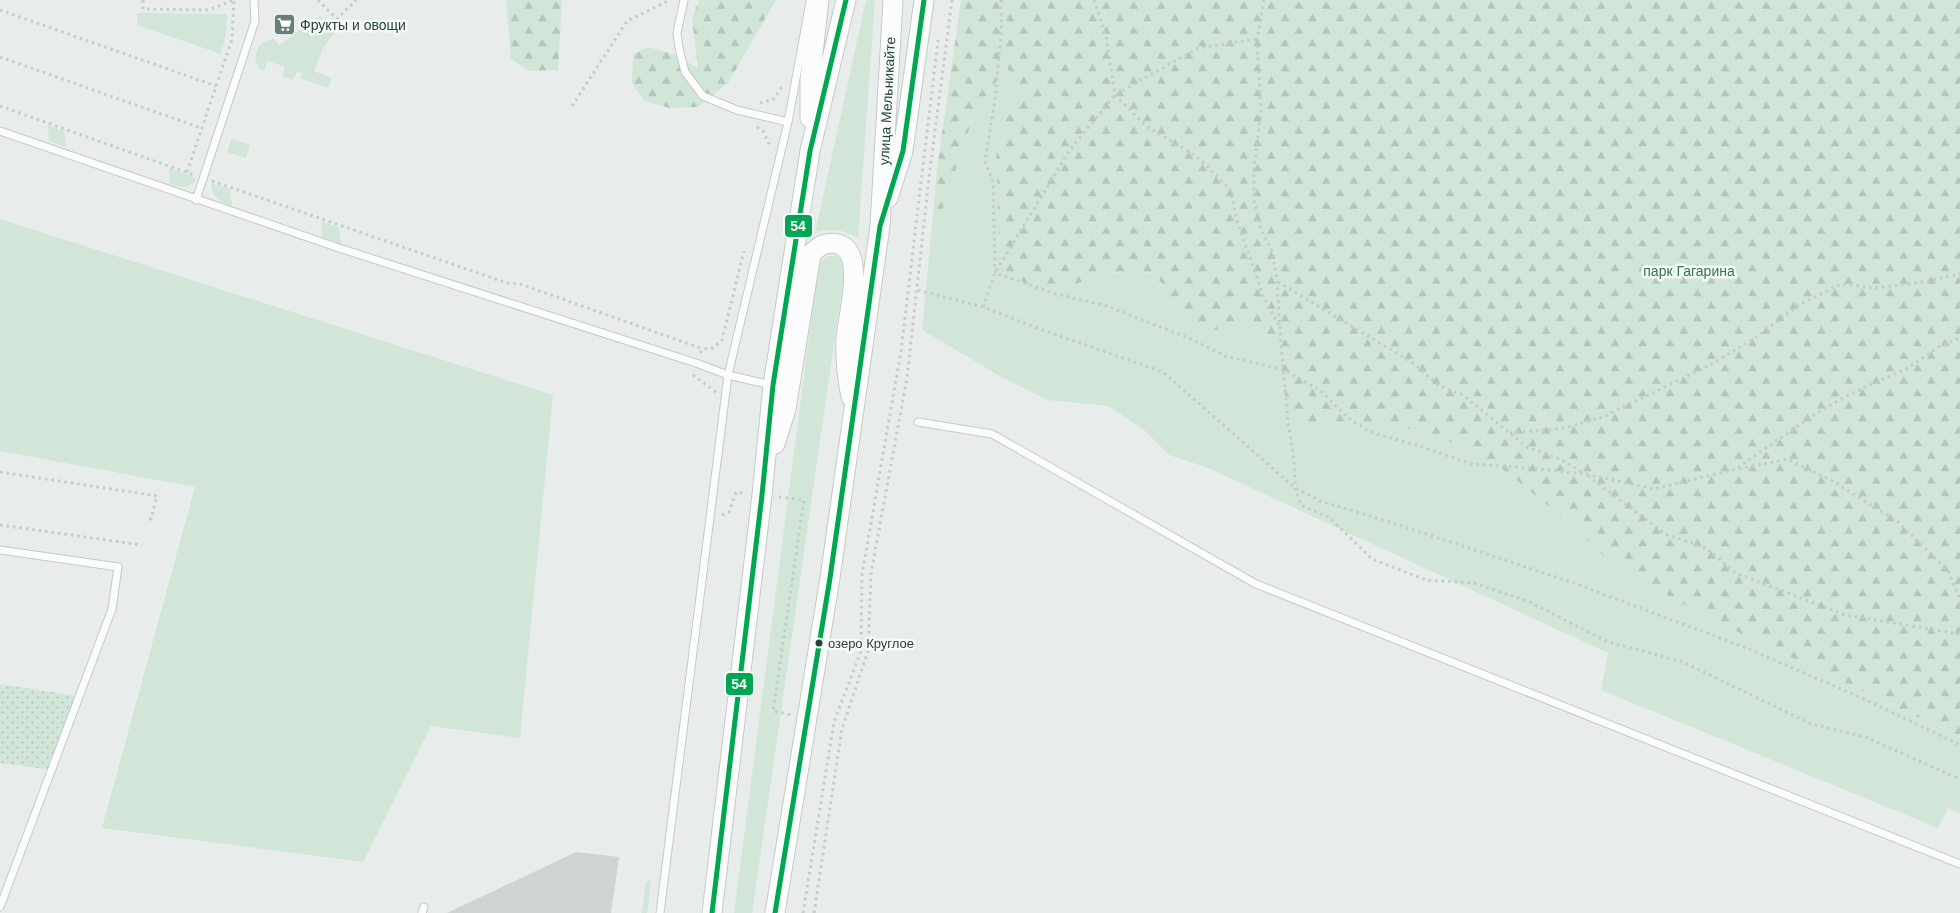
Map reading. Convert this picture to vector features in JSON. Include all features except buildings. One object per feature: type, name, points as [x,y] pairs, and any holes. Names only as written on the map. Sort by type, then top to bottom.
[{"type":"main road","points":[[810,151],[810,80],[819,0]]},
{"type":"main road","points":[[712,913],[765,474],[773,385],[810,151],[846,0]]},
{"type":"main road","name":"улица Мельникайте","points":[[775,913],[808,718],[880,226],[892,0]]},
{"type":"main road","points":[[880,226],[903,151],[924,0]]},
{"type":"main road","points":[[765,474],[786,409],[812,254],[818,247],[826,243],[842,245],[849,251],[853,259],[854,276],[846,338],[846,370],[854,410]]},
{"type":"lane","points":[[196,200],[254,21],[254,0]]},
{"type":"lane","points":[[684,0],[677,33],[679,48],[685,72],[703,96],[737,110],[788,122]]},
{"type":"lane","points":[[660,913],[728,375],[788,122],[810,0]]},
{"type":"lane","points":[[0,131],[196,200],[393,266],[696,363],[728,375],[773,385]]},
{"type":"lane","points":[[918,422],[992,434],[1256,584],[1960,864]]},
{"type":"lane","points":[[0,550],[118,567],[112,609],[0,907]]},
{"type":"path","points":[[143,0],[143,9],[209,10],[234,0],[232,39],[187,172]]},
{"type":"path","points":[[318,0],[337,19],[356,0]]},
{"type":"path","points":[[572,106],[627,21],[670,0]]},
{"type":"path","points":[[814,913],[842,729],[868,651],[871,573],[907,378],[929,177],[952,0]]},
{"type":"path","points":[[995,273],[993,182],[984,161],[995,100],[1000,54],[1000,0]]},
{"type":"path","points":[[1094,0],[1106,36],[1115,95],[1146,126],[1195,156],[1230,189],[1237,221],[1264,298],[1280,326]]},
{"type":"path","points":[[1264,0],[1257,39],[1261,112],[1254,166],[1254,200],[1261,230],[1272,251],[1277,281],[1295,488],[1301,505],[1330,518],[1372,559],[1426,580],[1474,583],[1530,602],[1606,641],[1683,662],[1811,724],[1865,737],[1960,780]]},
{"type":"path","points":[[0,10],[216,86]]},
{"type":"path","points":[[983,306],[995,273],[1069,151],[1115,95],[1198,48],[1257,39]]},
{"type":"path","points":[[803,913],[834,722],[861,651],[862,575],[901,351],[938,40]]},
{"type":"path","points":[[0,57],[201,128]]},
{"type":"path","points":[[0,106],[203,178],[508,283],[520,284],[703,349]]},
{"type":"path","points":[[995,273],[1056,294],[1107,306],[1191,339],[1225,356],[1284,370],[1321,391],[1347,417],[1370,432],[1422,446],[1472,464],[1585,474],[1654,489],[1787,459],[1835,482],[1898,522],[1948,571],[1960,599]]},
{"type":"path","points":[[1509,434],[1564,428],[1603,417],[1710,365],[1755,338],[1799,305],[1841,284],[1874,288],[1916,283],[1960,274]]},
{"type":"path","points":[[1277,281],[1410,361],[1440,386],[1462,396],[1526,446],[1560,459],[1585,474],[1665,534],[1706,548],[1736,573],[1845,615],[1960,634]]},
{"type":"path","points":[[918,290],[983,306],[1045,331],[1163,372],[1295,488],[1320,501],[1390,522],[1571,582],[1744,646],[1864,699],[1960,745]]},
{"type":"path","points":[[1736,469],[1812,416],[1846,396],[1908,368],[1940,346],[1960,338]]},
{"type":"path","points":[[0,472],[157,496],[151,519],[147,518]]},
{"type":"path","points":[[718,517],[729,512],[736,492],[804,500],[773,711],[834,722]]},
{"type":"path","points":[[0,525],[142,545]]},
{"type":"green space","points":[[506,0],[562,0],[558,70],[528,71],[511,59]]},
{"type":"green space","points":[[699,0],[776,0],[728,83],[698,107],[670,108],[644,101],[632,83],[633,54],[648,47],[673,54],[698,68],[692,18]]},
{"type":"green space","points":[[866,0],[875,0],[858,238],[837,230],[815,233]]},
{"type":"green space","name":"парк Гагарина","points":[[961,0],[1960,0],[1960,737],[1700,614],[1610,562],[1566,520],[1500,467],[1448,440],[1386,422],[1298,422],[1287,407],[1280,369],[1266,335],[1244,326],[1207,331],[1177,315],[1165,285],[1148,272],[1116,272],[1065,287],[1033,288],[1000,268],[996,143],[1018,86],[1006,66],[973,117],[930,247],[937,168]]},
{"type":"green space","points":[[137,13],[227,14],[226,35],[221,54],[137,25]]},
{"type":"green space","points":[[320,16],[335,32],[323,48],[314,71],[332,78],[328,88],[300,78],[302,73],[297,71],[293,80],[282,77],[285,67],[268,61],[264,71],[258,68],[255,57],[259,45],[273,38],[279,45]]},
{"type":"green space","points":[[1005,66],[1018,86],[996,143],[1065,287],[1117,272],[1145,272],[1157,277],[1168,288],[1177,315],[1207,331],[1244,326],[1266,335],[1280,369],[1287,407],[1298,422],[1386,422],[1448,440],[1500,467],[1566,520],[1610,562],[1700,614],[1960,737],[1960,814],[1948,808],[1938,828],[1601,690],[1608,653],[1208,468],[1169,455],[1143,429],[1108,406],[1047,400],[1000,376],[922,330],[930,247],[973,117]]},
{"type":"green space","points":[[48,125],[64,131],[66,147],[49,141]]},
{"type":"green space","points":[[232,138],[250,145],[246,158],[227,152]]},
{"type":"green space","points":[[169,168],[196,178],[188,186],[182,187],[170,184]]},
{"type":"green space","points":[[211,183],[230,189],[232,206],[214,196]]},
{"type":"green space","points":[[0,219],[553,395],[520,738],[431,726],[363,862],[102,828],[195,487],[0,451]]},
{"type":"green space","points":[[321,221],[339,228],[341,244],[322,237]]},
{"type":"green space","points":[[828,256],[836,256],[842,261],[845,268],[752,913],[734,913],[818,268],[821,261]]},
{"type":"green space","points":[[0,684],[77,696],[50,770],[0,763]]},
{"type":"green space","points":[[651,880],[647,913],[642,913],[646,882]]},
{"type":"transit line","name":"54","points":[[712,913],[762,495],[773,385],[810,151],[846,0]]},
{"type":"transit line","name":"54","points":[[775,913],[830,578],[880,226],[903,151],[924,0]]},
{"type":"place","name":"Фрукты и овощи","points":[[284,25]]},
{"type":"place","name":"озеро Круглое","points":[[819,643]]}]
